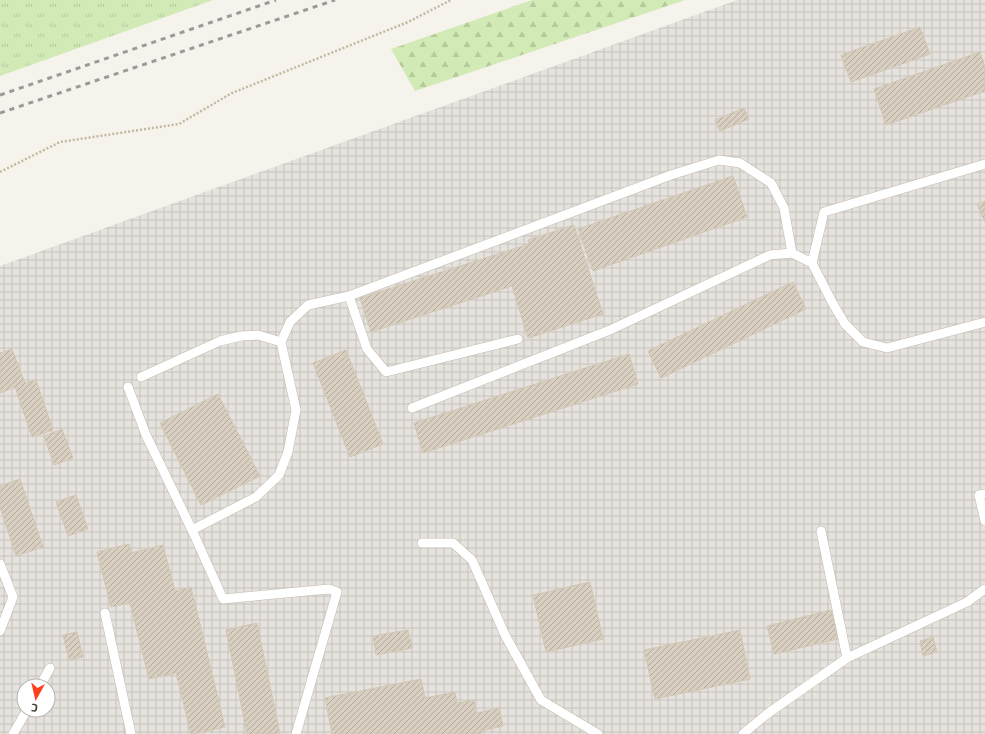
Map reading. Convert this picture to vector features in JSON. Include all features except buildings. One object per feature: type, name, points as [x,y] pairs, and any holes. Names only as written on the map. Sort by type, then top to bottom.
[{"type":"lane","points":[[192,530],[256,497],[279,475],[288,452],[296,410],[281,342],[290,322],[308,305],[349,296],[671,175],[719,160],[740,163],[771,183],[784,208],[792,253]]},
{"type":"lane","points":[[812,263],[824,212],[985,164]]},
{"type":"lane","points":[[412,408],[610,330],[770,255],[792,253],[812,263],[845,324],[863,342],[887,348],[985,322]]},
{"type":"lane","points":[[349,296],[367,349],[386,372],[518,339]]},
{"type":"lane","points":[[141,377],[220,341],[241,336],[258,336],[281,342]]},
{"type":"lane","points":[[128,387],[146,435],[192,530],[223,599],[329,589],[337,592],[296,734]]},
{"type":"lane","points":[[985,494],[979,495],[985,521]]},
{"type":"lane","points":[[821,531],[847,658]]},
{"type":"lane","points":[[422,543],[453,543],[472,560],[505,636],[541,700],[598,734]]},
{"type":"lane","points":[[0,564],[13,598],[0,629]]},
{"type":"lane","points":[[743,734],[767,714],[847,658],[967,602],[985,589]]},
{"type":"lane","points":[[105,612],[131,734]]},
{"type":"lane","points":[[44,678],[50,668]]},
{"type":"lane","points":[[13,734],[22,718]]},
{"type":"path","points":[[0,172],[60,142],[179,124],[232,93],[408,22],[451,0]]},
{"type":"shaded area","points":[[737,0],[985,0],[985,734],[0,734],[0,266]]},
{"type":"green space","points":[[0,0],[213,0],[0,76]]},
{"type":"green space","points":[[532,0],[685,0],[415,91],[391,49]]},
{"type":"railway","points":[[0,95],[276,0]]},
{"type":"railway","points":[[0,113],[335,0]]}]
